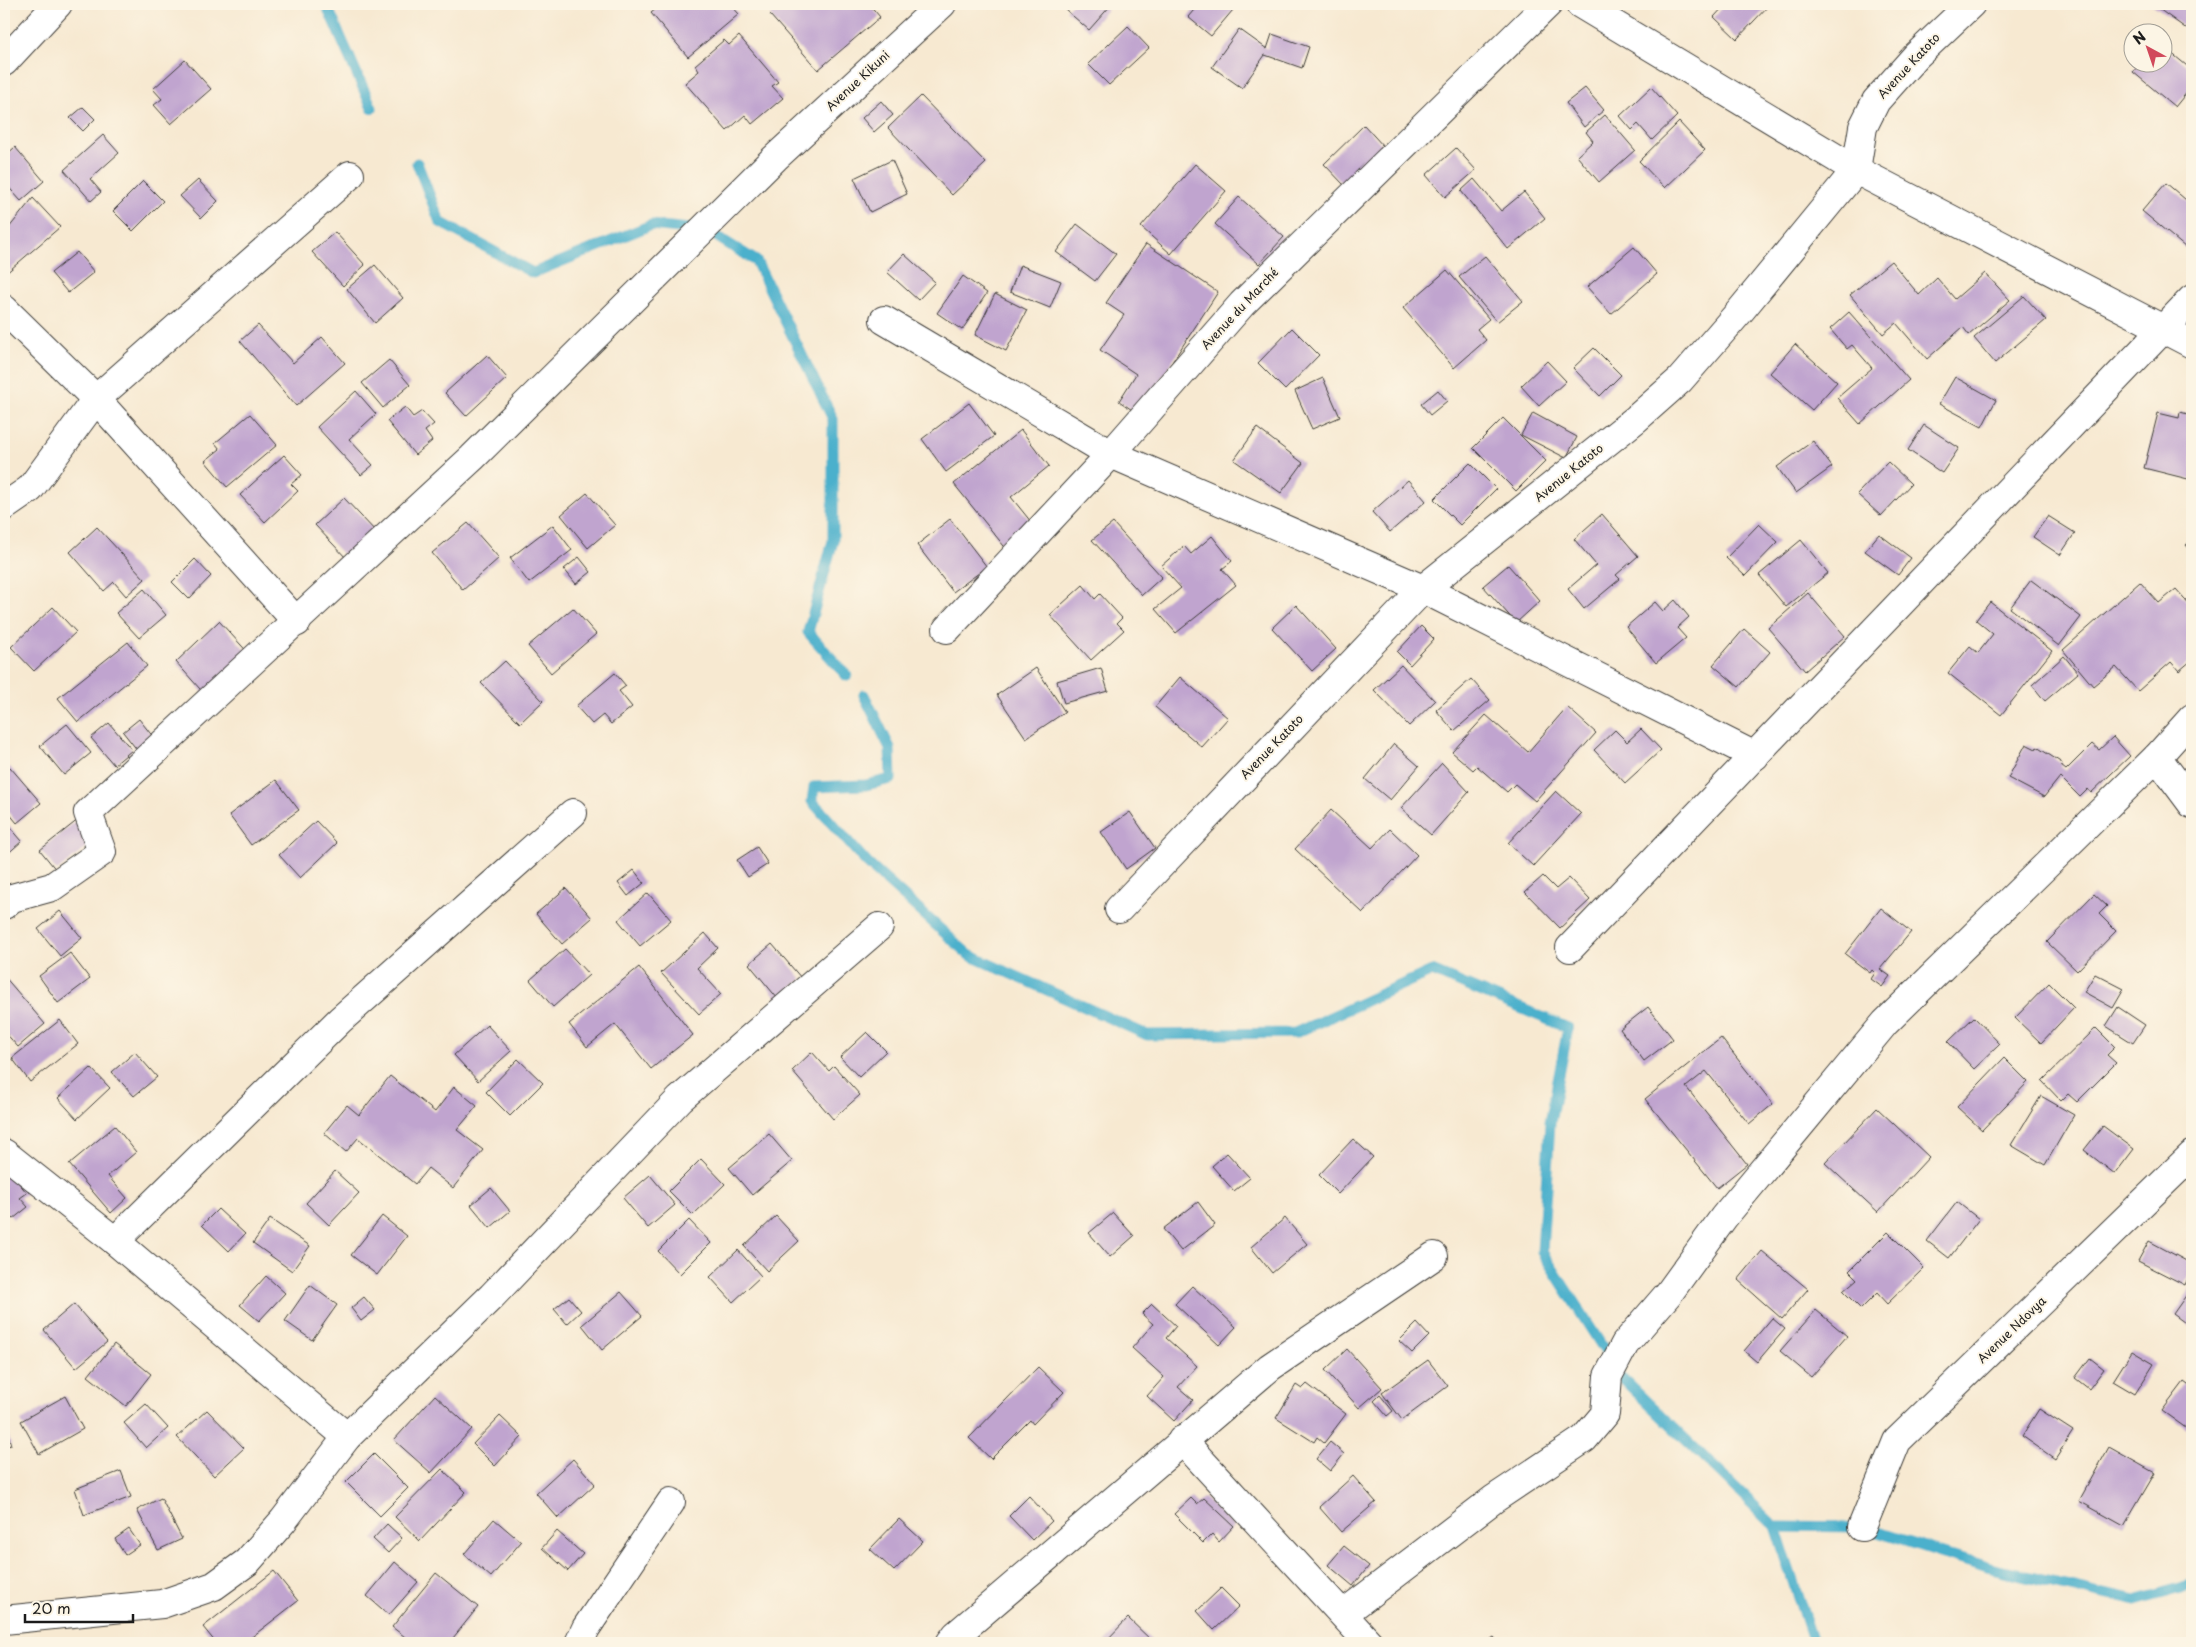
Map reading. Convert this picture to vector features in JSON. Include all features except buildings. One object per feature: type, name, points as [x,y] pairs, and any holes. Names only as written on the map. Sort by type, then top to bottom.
[{"type":"street","points":[[4,62],[58,4]]},
{"type":"street","name":"Avenue Kikuni","points":[[4,905],[12,898],[52,887],[102,852],[88,813],[297,622],[472,458],[775,158],[942,4]]},
{"type":"street","name":"Avenue du Marché","points":[[947,629],[1111,454],[1242,304],[1548,4]]},
{"type":"street","points":[[1580,4],[1856,170],[2192,344]]},
{"type":"street","name":"Avenue Katoto","points":[[1119,909],[1423,589],[1636,418],[1680,380],[1741,310],[1856,170],[1863,127],[1876,101],[1916,56],[1971,4]]},
{"type":"street","points":[[4,507],[30,489],[96,399],[350,176]]},
{"type":"street","points":[[1570,948],[2192,300]]},
{"type":"street","points":[[4,309],[96,399],[297,622]]},
{"type":"street","points":[[884,320],[1111,454],[1423,589],[1755,756]]},
{"type":"street","points":[[1343,1614],[1494,1499],[1584,1439],[1604,1414],[1608,1376],[1625,1344],[1670,1292],[1724,1216],[1879,1030],[2157,757],[2192,718]]},
{"type":"street","points":[[2157,757],[2192,804]]},
{"type":"street","points":[[115,1241],[340,1020],[573,813]]},
{"type":"street","points":[[4,1620],[162,1604],[214,1586],[247,1562],[283,1521],[347,1438],[492,1296],[680,1099],[878,926]]},
{"type":"street","points":[[4,1153],[115,1241],[347,1438]]},
{"type":"street","name":"Avenue Ndovya","points":[[1862,1527],[1898,1441],[2192,1154]]},
{"type":"street","points":[[950,1643],[956,1635],[1182,1440],[1270,1367],[1434,1256]]},
{"type":"street","points":[[1182,1440],[1369,1643]]},
{"type":"street","points":[[578,1643],[586,1628],[671,1502]]},
{"type":"waterway","points":[[326,4],[372,108]]},
{"type":"waterway","points":[[417,163],[440,222],[533,273],[651,225],[689,229]]},
{"type":"waterway","points":[[716,236],[756,261],[833,419],[833,541],[808,632],[847,676]]},
{"type":"waterway","points":[[864,695],[890,748],[891,779],[866,785],[814,787],[812,801],[867,863],[969,955],[1147,1035],[1295,1033],[1432,971],[1568,1028],[1550,1123],[1542,1252],[1607,1354]]},
{"type":"waterway","points":[[1622,1378],[1775,1526],[1813,1643]]},
{"type":"waterway","points":[[1775,1526],[1862,1527],[1991,1568],[2135,1601],[2192,1585]]}]
